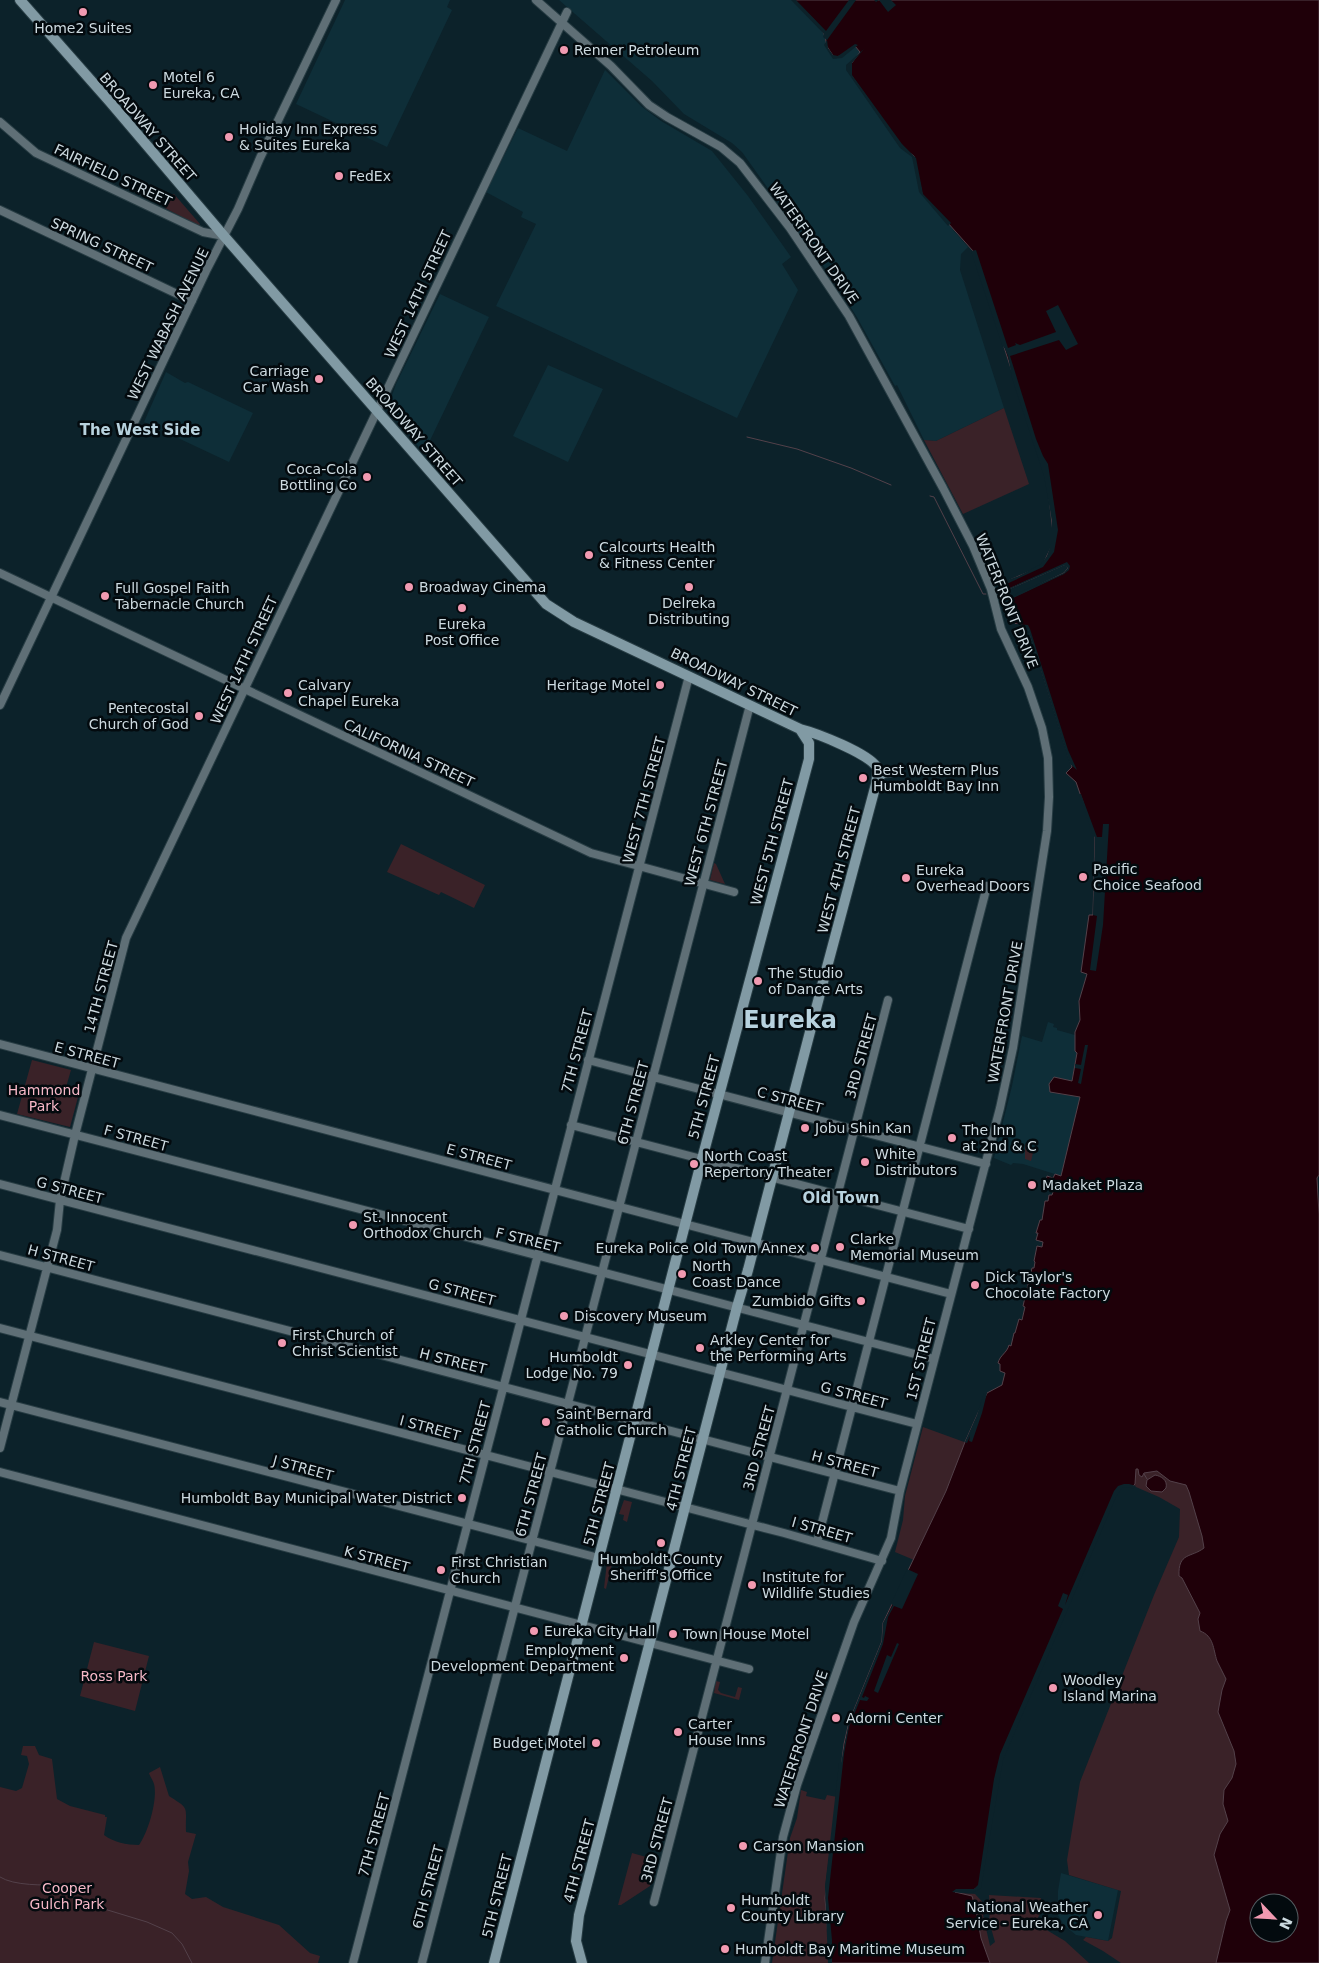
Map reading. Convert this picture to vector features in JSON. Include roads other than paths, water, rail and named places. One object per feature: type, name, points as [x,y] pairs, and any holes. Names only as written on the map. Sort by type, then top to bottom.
[{"type":"highway","name":"BROADWAY STREET","points":[[20,0],[546,604],[574,622],[800,729],[816,733],[865,756],[876,765]]},
{"type":"highway","points":[[800,729],[810,743],[810,754]]},
{"type":"highway","points":[[810,754],[812,748],[817,743],[839,744]]},
{"type":"highway","name":"WEST 5TH STREET","points":[[753,964],[810,754]]},
{"type":"highway","name":"WEST 4TH STREET","points":[[822,982],[878,779],[876,765]]},
{"type":"highway","points":[[878,779],[882,773],[890,772]]},
{"type":"highway","name":"5TH STREET","points":[[494,1963],[753,964]]},
{"type":"highway","name":"4TH STREET","points":[[582,1963],[576,1941],[578,1919],[822,982]]},
{"type":"street","name":"WEST WABASH AVENUE","points":[[0,705],[336,0]]},
{"type":"street","name":"WATERFRONT DRIVE","points":[[536,0],[611,66],[649,105],[721,147],[740,163],[790,228],[849,316],[943,488],[973,546],[991,589],[1001,629],[1028,687],[1042,728],[1048,758],[1050,796],[1047,831],[1013,1048],[986,1164]]},
{"type":"street","name":"WEST 14TH STREET","points":[[215,749],[567,12]]},
{"type":"street","name":"FAIRFIELD STREET","points":[[0,122],[36,153],[203,232],[224,236]]},
{"type":"street","name":"SPRING STREET","points":[[0,210],[192,302]]},
{"type":"street","name":"CALIFORNIA STREET","points":[[0,573],[591,853],[734,892]]},
{"type":"street","name":"WEST 7TH STREET","points":[[622,930],[689,676]]},
{"type":"street","name":"WEST 6TH STREET","points":[[686,947],[750,705]]},
{"type":"street","name":"14TH STREET","points":[[0,1448],[58,1230],[60,1200],[74,1135],[126,938],[215,749]]},
{"type":"street","points":[[817,1542],[987,886]]},
{"type":"street","name":"7TH STREET","points":[[353,1963],[622,930]]},
{"type":"street","name":"6TH STREET","points":[[422,1963],[686,947]]},
{"type":"street","name":"3RD STREET","points":[[654,1902],[888,1000]]},
{"type":"street","name":"E STREET","points":[[0,1044],[951,1294]]},
{"type":"street","name":"C STREET","points":[[588,1060],[986,1164]]},
{"type":"street","name":"F STREET","points":[[0,1115],[934,1359]]},
{"type":"street","points":[[571,1125],[969,1229]]},
{"type":"street","name":"1ST STREET","points":[[882,1560],[894,1530],[900,1491],[986,1164]]},
{"type":"street","name":"G STREET","points":[[0,1184],[917,1424]]},
{"type":"street","name":"H STREET","points":[[0,1255],[900,1491]]},
{"type":"street","name":"I STREET","points":[[0,1328],[882,1560]]},
{"type":"street","name":"J STREET","points":[[0,1402],[599,1558]]},
{"type":"street","name":"K STREET","points":[[0,1472],[748,1669]]},
{"type":"street","name":"WATERFRONT DRIVE","points":[[765,1963],[783,1837],[796,1785],[854,1622],[882,1560]]},
{"type":"waterway","points":[[747,437],[797,449],[851,468],[891,485]]},
{"type":"waterway","points":[[930,496],[934,497],[983,594],[986,594]]},
{"type":"waterway","points":[[1144,1474],[1147,1479]]},
{"type":"waterway","points":[[0,1877],[13,1882],[61,1885],[78,1901],[147,1922],[172,1933],[182,1944],[192,1963]]},
{"type":"place","name":"Home2 Suites","points":[[83,12]]},
{"type":"place","name":"Renner Petroleum","points":[[564,50]]},
{"type":"place","name":"Motel 6 Eureka, CA","points":[[153,85]]},
{"type":"place","name":"Holiday Inn Express & Suites Eureka","points":[[229,137]]},
{"type":"place","name":"FedEx","points":[[339,176]]},
{"type":"place","name":"Carriage Car Wash","points":[[319,379]]},
{"type":"place","name":"Coca-Cola Bottling Co","points":[[367,477]]},
{"type":"place","name":"Calcourts Health & Fitness Center","points":[[589,555]]},
{"type":"place","name":"Broadway Cinema","points":[[409,587]]},
{"type":"place","name":"Delreka Distributing","points":[[689,587]]},
{"type":"place","name":"Full Gospel Faith Tabernacle Church","points":[[105,596]]},
{"type":"place","name":"Eureka Post Office","points":[[462,608]]},
{"type":"place","name":"Heritage Motel","points":[[660,685]]},
{"type":"place","name":"Calvary Chapel Eureka","points":[[288,693]]},
{"type":"place","name":"Pentecostal Church of God","points":[[199,716]]},
{"type":"place","name":"Best Western Plus Humboldt Bay Inn","points":[[863,778]]},
{"type":"place","name":"Pacific Choice Seafood","points":[[1083,877]]},
{"type":"place","name":"Eureka Overhead Doors","points":[[906,878]]},
{"type":"place","name":"The Studio of Dance Arts","points":[[758,981]]},
{"type":"place","name":"Jobu Shin Kan","points":[[805,1128]]},
{"type":"place","name":"The Inn at 2nd & C","points":[[952,1138]]},
{"type":"place","name":"White Distributors","points":[[865,1162]]},
{"type":"place","name":"North Coast Repertory Theater","points":[[694,1164]]},
{"type":"place","name":"Madaket Plaza","points":[[1032,1185]]},
{"type":"place","name":"St. Innocent Orthodox Church","points":[[353,1225]]},
{"type":"place","name":"Clarke Memorial Museum","points":[[840,1247]]},
{"type":"place","name":"Eureka Police Old Town Annex","points":[[815,1248]]},
{"type":"place","name":"North Coast Dance","points":[[682,1274]]},
{"type":"place","name":"Dick Taylor's Chocolate Factory","points":[[975,1285]]},
{"type":"place","name":"Zumbido Gifts","points":[[861,1301]]},
{"type":"place","name":"Discovery Museum","points":[[564,1316]]},
{"type":"place","name":"First Church of Christ Scientist","points":[[282,1343]]},
{"type":"place","name":"Arkley Center for the Performing Arts","points":[[700,1348]]},
{"type":"place","name":"Humboldt Lodge No. 79","points":[[628,1365]]},
{"type":"place","name":"Saint Bernard Catholic Church","points":[[546,1422]]},
{"type":"place","name":"Humboldt Bay Municipal Water District","points":[[462,1498]]},
{"type":"place","name":"Humboldt County Sheriff's Office","points":[[661,1543]]},
{"type":"place","name":"First Christian Church","points":[[441,1570]]},
{"type":"place","name":"Institute for Wildlife Studies","points":[[752,1585]]},
{"type":"place","name":"Eureka City Hall","points":[[534,1631]]},
{"type":"place","name":"Town House Motel","points":[[673,1634]]},
{"type":"place","name":"Employment Development Department","points":[[624,1658]]},
{"type":"place","name":"Woodley Island Marina","points":[[1053,1688]]},
{"type":"place","name":"Adorni Center","points":[[836,1718]]},
{"type":"place","name":"Carter House Inns","points":[[678,1732]]},
{"type":"place","name":"Budget Motel","points":[[596,1743]]},
{"type":"place","name":"Carson Mansion","points":[[743,1846]]},
{"type":"place","name":"Humboldt County Library","points":[[731,1908]]},
{"type":"place","name":"National Weather Service - Eureka, CA","points":[[1098,1915]]},
{"type":"place","name":"Humboldt Bay Maritime Museum","points":[[725,1949]]},
{"type":"district","name":"The West Side","points":[[140,430]]},
{"type":"district","name":"Eureka","points":[[790,1020]]},
{"type":"district","name":"Old Town","points":[[841,1198]]},
{"type":"park label","name":"Hammond Park","points":[[44,1098]]},
{"type":"park label","name":"Ross Park","points":[[114,1676]]},
{"type":"park label","name":"Cooper Gulch Park","points":[[67,1896]]}]
